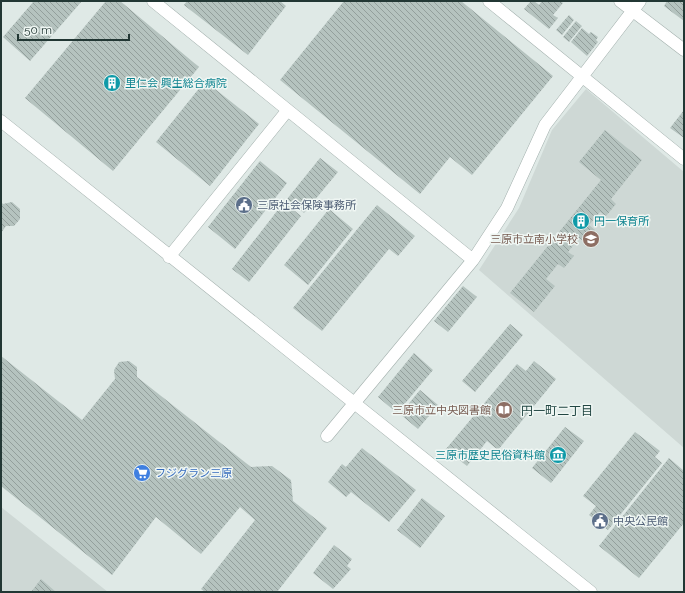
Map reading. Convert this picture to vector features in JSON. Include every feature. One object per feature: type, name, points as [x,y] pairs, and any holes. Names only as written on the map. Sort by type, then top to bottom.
[{"type":"street","points":[[153,1],[473,260]]},
{"type":"street","points":[[489,1],[684,160]]},
{"type":"street","points":[[620,1],[637,6],[684,50]]},
{"type":"street","points":[[328,436],[354,402],[473,260],[507,208],[545,125],[637,6]]},
{"type":"street","points":[[170,257],[287,111]]},
{"type":"street","points":[[1,121],[591,592]]},
{"type":"shaded area","name":"三原市立南小学校","points":[[586,89],[684,172],[684,448],[479,270],[519,208],[552,130]]},
{"type":"shaded area","points":[[1,507],[108,592],[1,592]]},
{"type":"building","points":[[34,1],[82,1],[30,61],[3,37]]},
{"type":"building","name":"里仁会 興生総合病院","points":[[106,1],[120,1],[199,67],[113,171],[25,98]]},
{"type":"building","points":[[187,1],[280,1],[286,6],[248,55],[184,5]]},
{"type":"building","points":[[344,1],[461,1],[553,76],[472,175],[450,157],[420,194],[280,80]]},
{"type":"building","points":[[531,1],[534,1],[539,5],[542,1],[560,1],[563,3],[553,15],[558,18],[549,29],[524,9]]},
{"type":"building","points":[[667,1],[684,1],[684,21],[664,6]]},
{"type":"building","points":[[569,15],[574,20],[562,35],[556,30]]},
{"type":"building","points":[[576,21],[582,26],[569,42],[563,37]]},
{"type":"building","points":[[582,28],[589,34],[591,32],[598,37],[596,40],[598,42],[587,56],[571,42]]},
{"type":"building","points":[[205,81],[259,124],[210,186],[156,142]]},
{"type":"building","points":[[684,110],[684,138],[670,128]]},
{"type":"building","name":"円一保育所","points":[[605,130],[642,160],[611,199],[616,204],[606,216],[600,212],[589,225],[595,230],[585,242],[579,238],[568,252],[574,256],[564,268],[558,264],[546,279],[555,286],[534,312],[510,293],[601,180],[579,162]]},
{"type":"building","points":[[320,158],[338,172],[304,213],[287,199]]},
{"type":"building","points":[[260,161],[287,183],[235,249],[208,227]]},
{"type":"building","points":[[1,202],[3,204],[12,202],[20,209],[20,219],[14,226],[6,226],[1,233]]},
{"type":"building","points":[[284,202],[301,216],[249,282],[232,269]]},
{"type":"building","points":[[377,205],[415,236],[398,256],[389,249],[322,331],[293,308]]},
{"type":"building","points":[[329,209],[353,229],[308,285],[284,265]]},
{"type":"building","points":[[463,286],[477,297],[448,332],[434,321]]},
{"type":"building","points":[[510,324],[523,335],[475,392],[462,381]]},
{"type":"building","points":[[414,353],[433,370],[397,413],[378,397]]},
{"type":"building","name":"フジグラン三原","points":[[1,356],[82,420],[115,379],[114,370],[119,362],[129,361],[137,367],[137,377],[251,467],[272,466],[291,480],[293,501],[327,528],[277,592],[205,592],[201,589],[255,520],[240,507],[201,554],[156,517],[112,575],[1,486]]},
{"type":"building","name":"三原市立中央図書館","points":[[534,361],[556,379],[498,450],[487,441],[467,466],[446,449],[517,364],[526,371]]},
{"type":"building","points":[[420,390],[438,405],[418,429],[400,414]]},
{"type":"building","name":"三原市歴史民俗資料館","points":[[565,427],[584,441],[551,483],[532,468]]},
{"type":"building","points":[[635,432],[660,451],[655,457],[662,463],[608,530],[589,515],[596,506],[583,496]]},
{"type":"building","points":[[362,448],[416,490],[389,522],[351,492],[346,497],[328,482],[342,464],[346,467]]},
{"type":"building","points":[[669,458],[684,471],[684,523],[639,578],[599,546]]},
{"type":"building","points":[[422,498],[445,516],[420,548],[397,530]]},
{"type":"building","points":[[334,545],[352,559],[347,566],[351,569],[333,589],[313,573]]},
{"type":"building","points":[[41,579],[56,592],[31,592]]},
{"type":"place","name":"里仁会 興生総合病院","points":[[112,83]]},
{"type":"place","name":"三原社会保険事務所","points":[[244,205]]},
{"type":"place","name":"円一保育所","points":[[581,221]]},
{"type":"place","name":"三原市立南小学校","points":[[591,239]]},
{"type":"place","name":"三原市立中央図書館","points":[[504,410]]},
{"type":"place","name":"三原市歴史民俗資料館","points":[[558,455]]},
{"type":"place","name":"フジグラン三原","points":[[142,473]]},
{"type":"place","name":"中央公民館","points":[[600,521]]},
{"type":"district","name":"円一町二丁目","points":[[557,411]]}]
